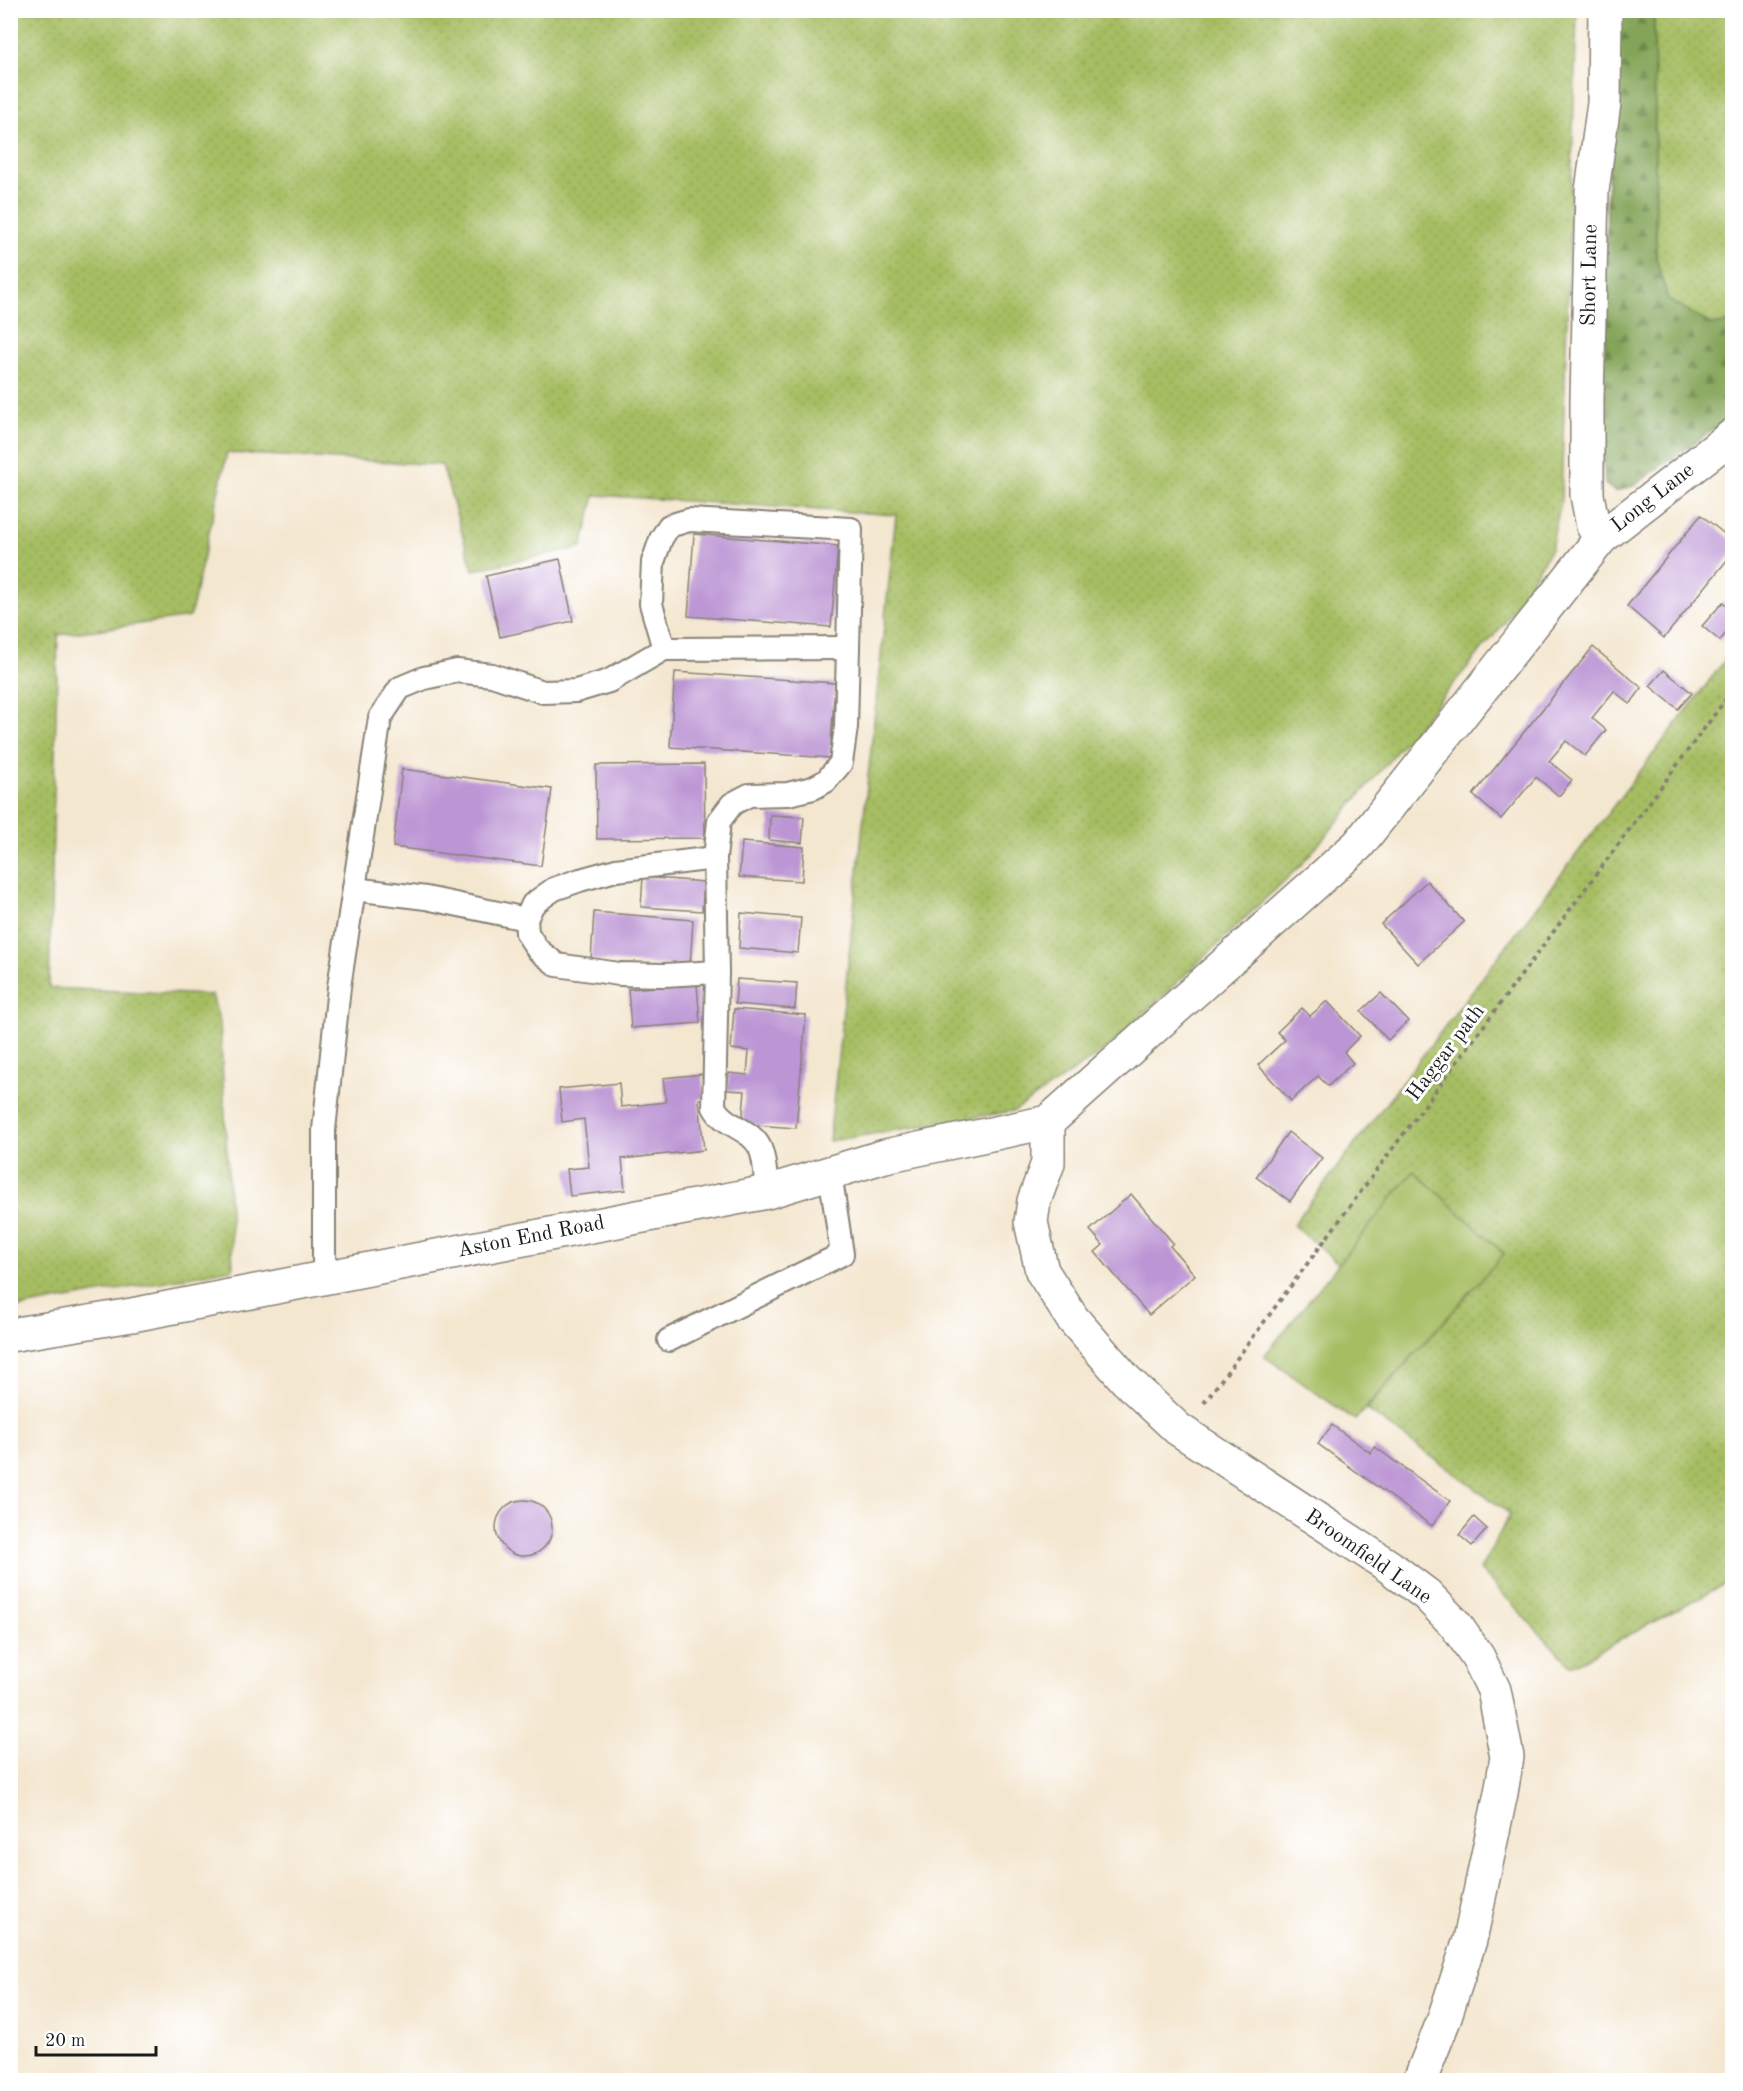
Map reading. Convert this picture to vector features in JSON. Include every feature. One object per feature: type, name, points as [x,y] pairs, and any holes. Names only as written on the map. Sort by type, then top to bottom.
[{"type":"street","name":"Short Lane","points":[[1601,538],[1593,525],[1587,495],[1587,399],[1592,191],[1604,104],[1605,10]]},
{"type":"street","name":"Long Lane","points":[[1048,1122],[1358,844],[1601,538],[1732,435]]},
{"type":"street","name":"Aston End Road","points":[[10,1335],[132,1315],[767,1192],[885,1156],[1048,1122]]},
{"type":"street","name":"Broomfield Lane","points":[[1048,1122],[1048,1163],[1034,1201],[1031,1222],[1042,1271],[1071,1318],[1126,1380],[1178,1429],[1386,1565],[1427,1595],[1455,1624],[1478,1657],[1494,1690],[1507,1757],[1502,1793],[1470,1940],[1443,2022],[1420,2080]]},
{"type":"lane","points":[[664,649],[651,604],[653,562],[661,539],[669,526],[690,520],[851,529],[846,727],[841,763],[826,781],[813,788],[788,794],[749,795],[732,804],[719,821],[715,858],[717,972],[714,1107],[718,1116],[751,1136],[760,1149],[767,1192]]},
{"type":"lane","points":[[324,1277],[324,1130],[339,987],[380,718],[400,688],[424,678],[457,671],[492,675],[543,692],[576,691],[609,681],[664,649],[848,648]]},
{"type":"lane","points":[[715,858],[616,870],[580,880],[554,889],[533,904],[526,919],[527,933],[538,950],[557,965],[619,974],[664,975],[717,972]]},
{"type":"lane","points":[[354,890],[426,898],[526,919]]},
{"type":"lane","points":[[669,1340],[842,1254],[830,1172]]},
{"type":"path","name":"Haggar path","points":[[1178,1429],[1205,1403],[1732,691]]},
{"type":"green space","points":[[11,11],[1577,11],[1561,501],[1551,549],[1507,620],[1302,864],[1108,1048],[1014,1111],[829,1141],[896,515],[595,495],[582,547],[473,570],[442,465],[227,453],[190,617],[58,635],[49,988],[212,995],[220,1023],[233,1269],[11,1309]]},
{"type":"green space","points":[[1616,11],[1654,11],[1656,258],[1668,300],[1712,325],[1732,322],[1732,416],[1633,486],[1615,492],[1605,484],[1603,461],[1607,199]]},
{"type":"green space","points":[[1654,11],[1732,11],[1732,322],[1712,325],[1668,300],[1656,258]]},
{"type":"green space","points":[[1732,651],[1732,1580],[1571,1666],[1480,1570],[1510,1514],[1366,1409],[1503,1253],[1414,1171],[1339,1264],[1293,1225]]},
{"type":"green space","points":[[1414,1171],[1504,1254],[1355,1420],[1264,1356]]},
{"type":"building","points":[[1701,515],[1732,540],[1732,554],[1664,638],[1627,606]]},
{"type":"building","points":[[694,534],[838,546],[831,627],[688,616]]},
{"type":"building","points":[[560,559],[573,621],[500,637],[486,576]]},
{"type":"building","points":[[1723,602],[1732,610],[1732,625],[1720,641],[1702,626]]},
{"type":"building","points":[[1593,647],[1642,688],[1630,704],[1614,691],[1592,718],[1606,730],[1585,756],[1566,741],[1549,761],[1572,780],[1559,796],[1536,777],[1501,819],[1473,795]]},
{"type":"building","points":[[1664,670],[1692,693],[1678,709],[1650,686]]},
{"type":"building","points":[[675,672],[835,683],[830,758],[670,747]]},
{"type":"building","points":[[704,764],[705,838],[597,839],[596,765]]},
{"type":"building","points":[[402,769],[552,789],[541,866],[393,847]]},
{"type":"building","points":[[770,815],[804,817],[802,843],[769,840]]},
{"type":"building","points":[[742,842],[804,847],[802,881],[739,877]]},
{"type":"building","points":[[643,877],[704,882],[702,911],[641,907]]},
{"type":"building","points":[[1427,881],[1464,922],[1418,964],[1381,924]]},
{"type":"building","points":[[594,912],[693,920],[690,967],[591,960]]},
{"type":"building","points":[[741,913],[801,918],[798,953],[739,948]]},
{"type":"building","points":[[737,979],[797,983],[795,1009],[735,1004]]},
{"type":"building","points":[[697,984],[700,1023],[631,1028],[628,989]]},
{"type":"building","points":[[1381,993],[1408,1021],[1388,1040],[1361,1011]]},
{"type":"building","points":[[1327,1001],[1360,1036],[1344,1052],[1353,1063],[1328,1086],[1318,1076],[1291,1101],[1258,1065],[1285,1040],[1277,1032],[1302,1008],[1310,1016]]},
{"type":"building","points":[[734,1009],[806,1015],[796,1128],[742,1124],[745,1091],[727,1090],[729,1073],[747,1075],[749,1051],[731,1049]]},
{"type":"building","points":[[702,1074],[705,1098],[699,1099],[704,1150],[622,1159],[625,1190],[570,1196],[567,1169],[589,1167],[584,1119],[562,1122],[559,1089],[619,1083],[621,1107],[666,1102],[663,1078]]},
{"type":"building","points":[[1288,1132],[1322,1158],[1290,1201],[1256,1177]]},
{"type":"building","points":[[1131,1194],[1173,1243],[1170,1246],[1195,1275],[1149,1315],[1095,1252],[1103,1245],[1090,1230]]},
{"type":"building","points":[[1332,1425],[1371,1453],[1375,1447],[1450,1501],[1432,1526],[1318,1444]]},
{"type":"building","points":[[524,1500],[535,1502],[544,1508],[550,1517],[552,1528],[550,1539],[544,1548],[535,1554],[524,1556],[513,1554],[504,1548],[498,1539],[496,1528],[498,1517],[504,1508],[513,1502]]},
{"type":"building","points":[[1474,1517],[1487,1529],[1472,1546],[1459,1535]]}]
